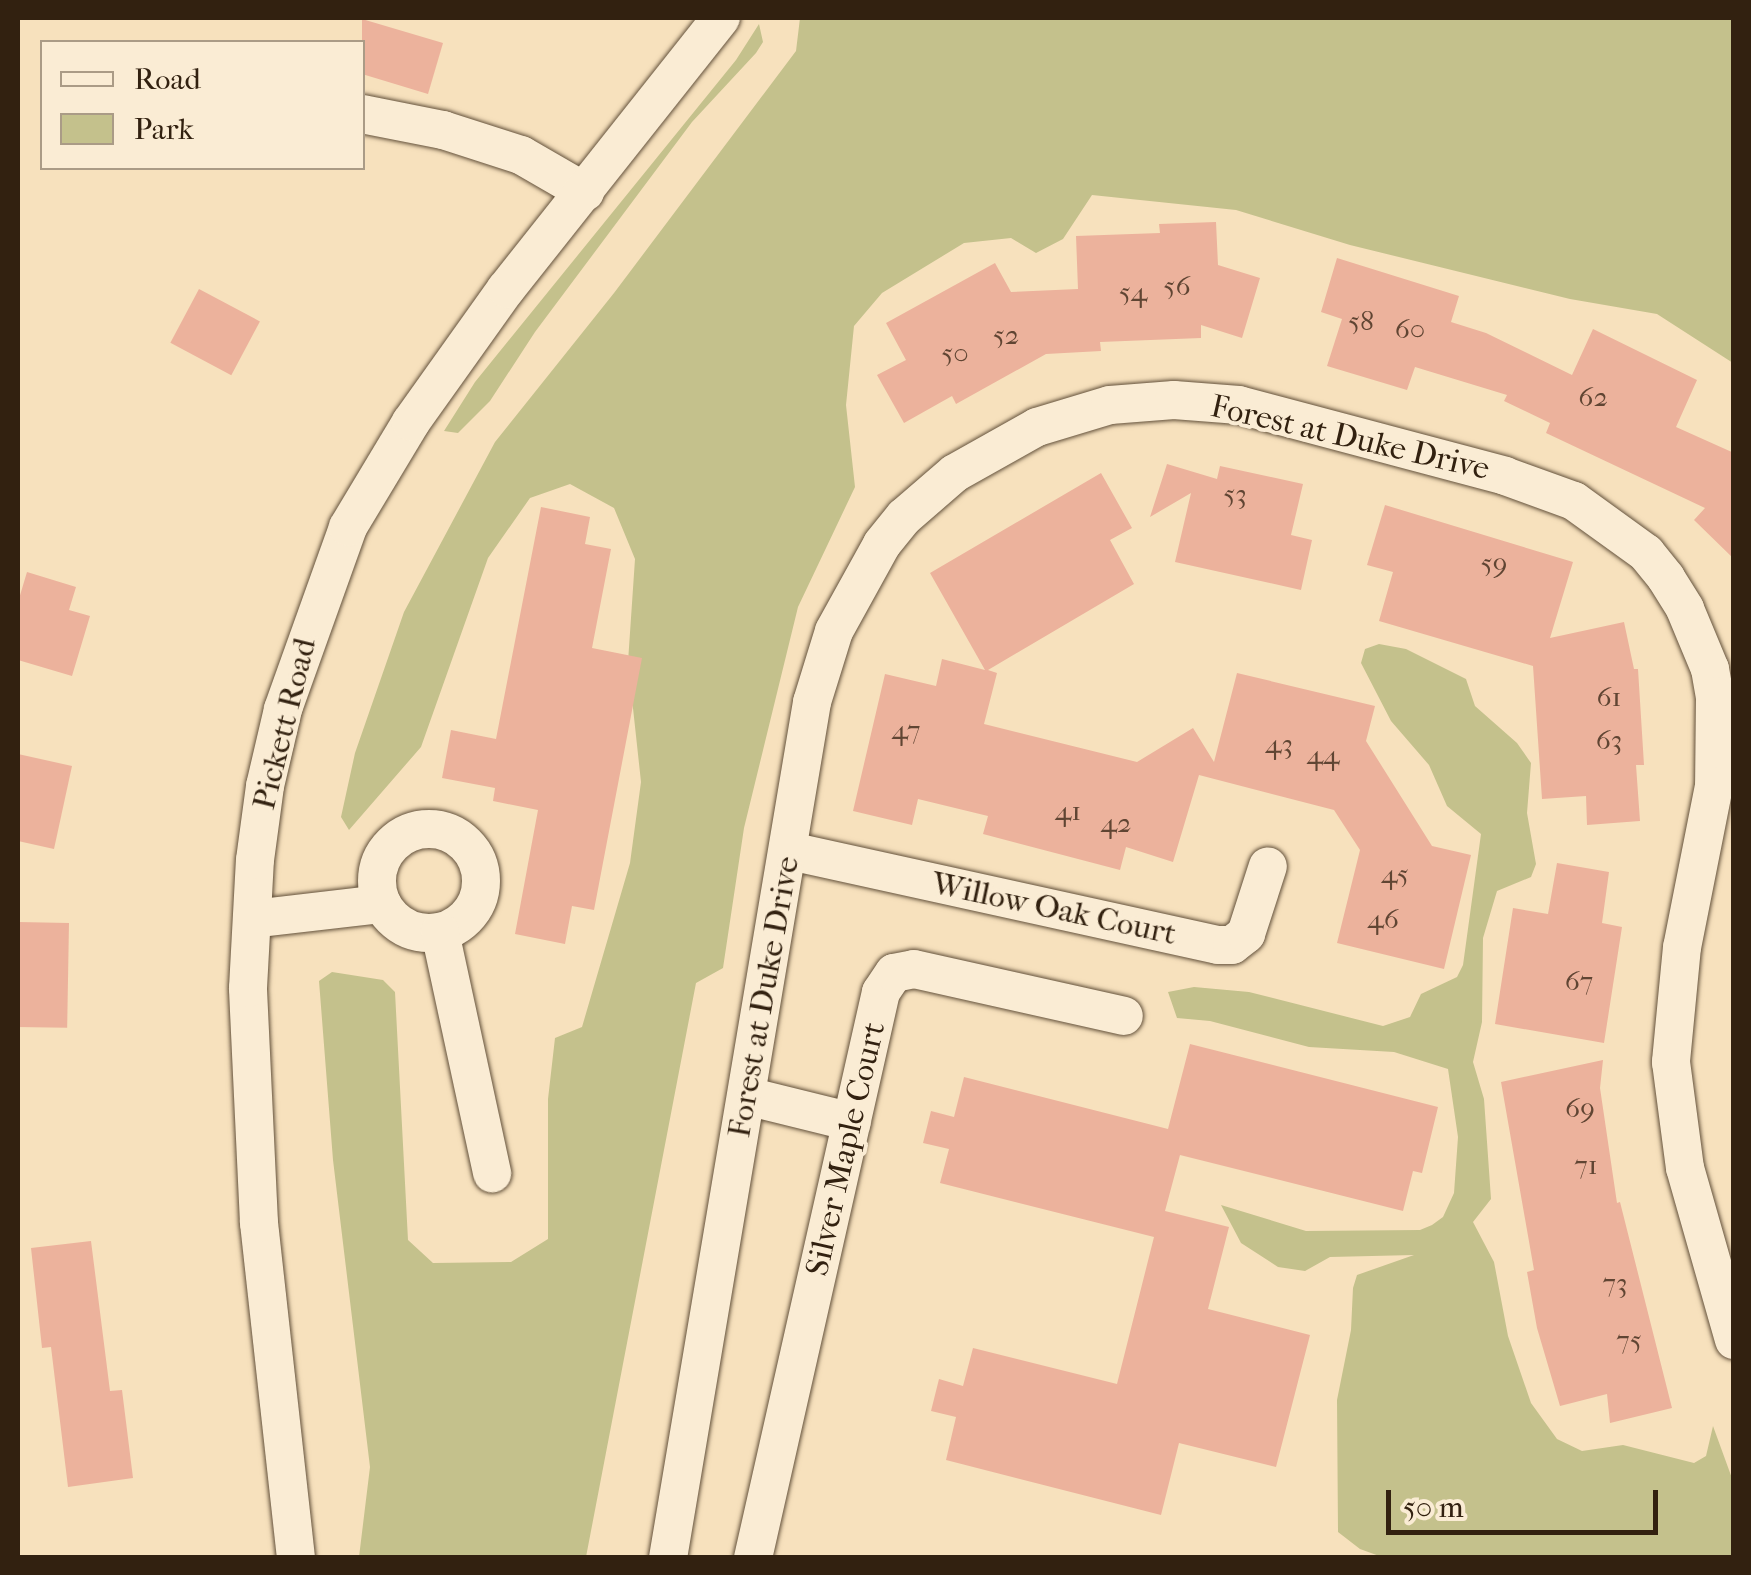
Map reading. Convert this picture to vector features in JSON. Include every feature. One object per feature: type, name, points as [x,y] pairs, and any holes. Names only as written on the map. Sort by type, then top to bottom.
[{"type":"street","name":"Pickett Road","points":[[296,1558],[260,1223],[250,1076],[252,918],[265,786],[283,709],[348,527],[421,408],[506,289],[721,18]]},
{"type":"street","points":[[365,115],[443,130],[522,154],[585,192]]},
{"type":"street","name":"Forest at Duke Drive","points":[[668,1558],[790,851],[812,702],[834,631],[863,572],[904,518],[956,473],[1037,428],[1139,401],[1238,405],[1505,476],[1574,501],[1623,534],[1656,565],[1686,608],[1710,669],[1718,728],[1714,786],[1682,946],[1671,1062],[1685,1168],[1734,1340]]},
{"type":"street","points":[[445,830],[472,851],[482,884],[468,915],[440,932],[406,928],[382,904],[377,888],[384,854],[410,831],[445,830]]},
{"type":"street","name":"Willow Oak Court","points":[[790,851],[1218,945],[1232,945],[1246,934],[1268,866]]},
{"type":"street","points":[[252,918],[382,904]]},
{"type":"street","points":[[440,932],[492,1173]]},
{"type":"street","name":"Silver Maple Court","points":[[753,1558],[881,992],[894,973],[914,969],[1124,1016]]},
{"type":"street","points":[[746,1096],[852,1122]]},
{"type":"green space","points":[[800,18],[1733,18],[1733,363],[1657,314],[1570,299],[1350,245],[1236,210],[1092,195],[1063,239],[1036,253],[1011,238],[964,243],[882,293],[854,326],[846,405],[855,487],[798,607],[744,828],[723,968],[696,983],[586,1557],[359,1557],[370,1467],[333,1160],[319,981],[332,972],[383,980],[395,992],[408,1240],[433,1263],[511,1262],[548,1239],[548,1099],[555,1038],[582,1027],[630,863],[641,782],[628,662],[635,559],[614,508],[570,484],[530,498],[488,558],[421,747],[349,830],[341,817],[355,753],[404,612],[495,442],[614,293],[796,51]]},
{"type":"green space","points":[[759,24],[763,42],[756,53],[692,122],[535,332],[490,401],[458,433],[444,431],[475,382],[736,60]]},
{"type":"green space","points":[[1379,644],[1406,649],[1466,679],[1475,706],[1517,743],[1531,763],[1527,813],[1536,864],[1531,877],[1497,891],[1483,938],[1482,1022],[1473,1062],[1484,1099],[1491,1199],[1473,1222],[1494,1262],[1508,1336],[1531,1403],[1557,1439],[1582,1451],[1623,1445],[1694,1463],[1706,1456],[1713,1426],[1733,1481],[1733,1557],[1382,1557],[1360,1549],[1338,1532],[1337,1400],[1351,1330],[1353,1288],[1357,1275],[1414,1255],[1330,1257],[1305,1271],[1278,1267],[1241,1243],[1221,1205],[1306,1231],[1420,1230],[1432,1225],[1443,1217],[1454,1193],[1458,1137],[1448,1069],[1394,1052],[1309,1047],[1210,1021],[1177,1018],[1168,992],[1194,987],[1249,992],[1383,1026],[1410,1017],[1421,994],[1457,977],[1463,965],[1481,834],[1447,806],[1429,765],[1391,721],[1361,663],[1365,649]]},
{"type":"building","points":[[362,19],[443,43],[428,94],[365,75]]},
{"type":"building","points":[[1216,222],[1218,265],[1260,278],[1242,338],[1201,325],[1201,338],[1100,342],[1101,351],[1046,354],[956,404],[952,396],[904,423],[877,375],[906,360],[886,323],[995,263],[1011,292],[1078,289],[1076,236],[1160,233],[1159,224]]},
{"type":"building","points":[[1337,258],[1459,296],[1451,322],[1486,333],[1572,375],[1593,329],[1697,380],[1676,427],[1734,453],[1734,559],[1694,520],[1705,508],[1546,433],[1550,423],[1504,401],[1507,395],[1415,367],[1407,390],[1327,366],[1342,319],[1321,312]]},
{"type":"building","points":[[199,289],[260,321],[231,375],[170,343]]},
{"type":"building","points":[[1167,464],[1217,479],[1220,466],[1303,484],[1291,535],[1312,540],[1301,590],[1175,562],[1191,493],[1150,517]]},
{"type":"building","points":[[1101,473],[1132,528],[1110,540],[1134,584],[988,670],[997,673],[984,724],[1137,762],[1193,728],[1214,762],[1237,673],[1375,706],[1366,741],[1432,846],[1471,855],[1444,969],[1337,943],[1360,850],[1334,810],[1199,775],[1173,862],[1126,847],[1120,870],[983,834],[988,816],[918,799],[912,825],[853,811],[885,674],[936,686],[942,659],[985,670],[930,573]]},
{"type":"building","points":[[1385,505],[1573,562],[1550,638],[1624,622],[1634,669],[1638,669],[1644,765],[1636,765],[1640,821],[1587,825],[1586,796],[1542,799],[1533,666],[1379,621],[1393,572],[1367,565]]},
{"type":"building","points":[[541,507],[590,517],[585,544],[611,549],[592,648],[642,658],[594,910],[572,906],[565,944],[515,934],[538,810],[493,801],[495,788],[442,778],[451,730],[496,739]]},
{"type":"building","points":[[27,572],[76,587],[69,610],[90,616],[72,676],[18,660],[18,602]]},
{"type":"building","points":[[18,754],[72,766],[54,849],[18,841]]},
{"type":"building","points":[[1557,863],[1609,872],[1602,923],[1622,927],[1604,1043],[1495,1024],[1513,908],[1548,914]]},
{"type":"building","points":[[18,922],[69,923],[67,1028],[18,1027]]},
{"type":"building","points":[[1190,1044],[1438,1107],[1422,1173],[1413,1171],[1403,1211],[1180,1155],[1165,1211],[1229,1227],[1208,1309],[1310,1335],[1276,1467],[1179,1443],[1161,1515],[946,1460],[956,1417],[931,1411],[939,1379],[963,1386],[973,1348],[1117,1384],[1154,1237],[940,1183],[949,1149],[923,1143],[931,1111],[954,1117],[964,1077],[1168,1129]]},
{"type":"building","points":[[1603,1060],[1600,1088],[1617,1203],[1620,1202],[1672,1408],[1610,1423],[1607,1394],[1560,1406],[1537,1328],[1527,1272],[1534,1270],[1501,1082]]},
{"type":"building","points":[[91,1241],[110,1391],[122,1390],[133,1478],[68,1487],[51,1347],[42,1348],[31,1248]]}]
